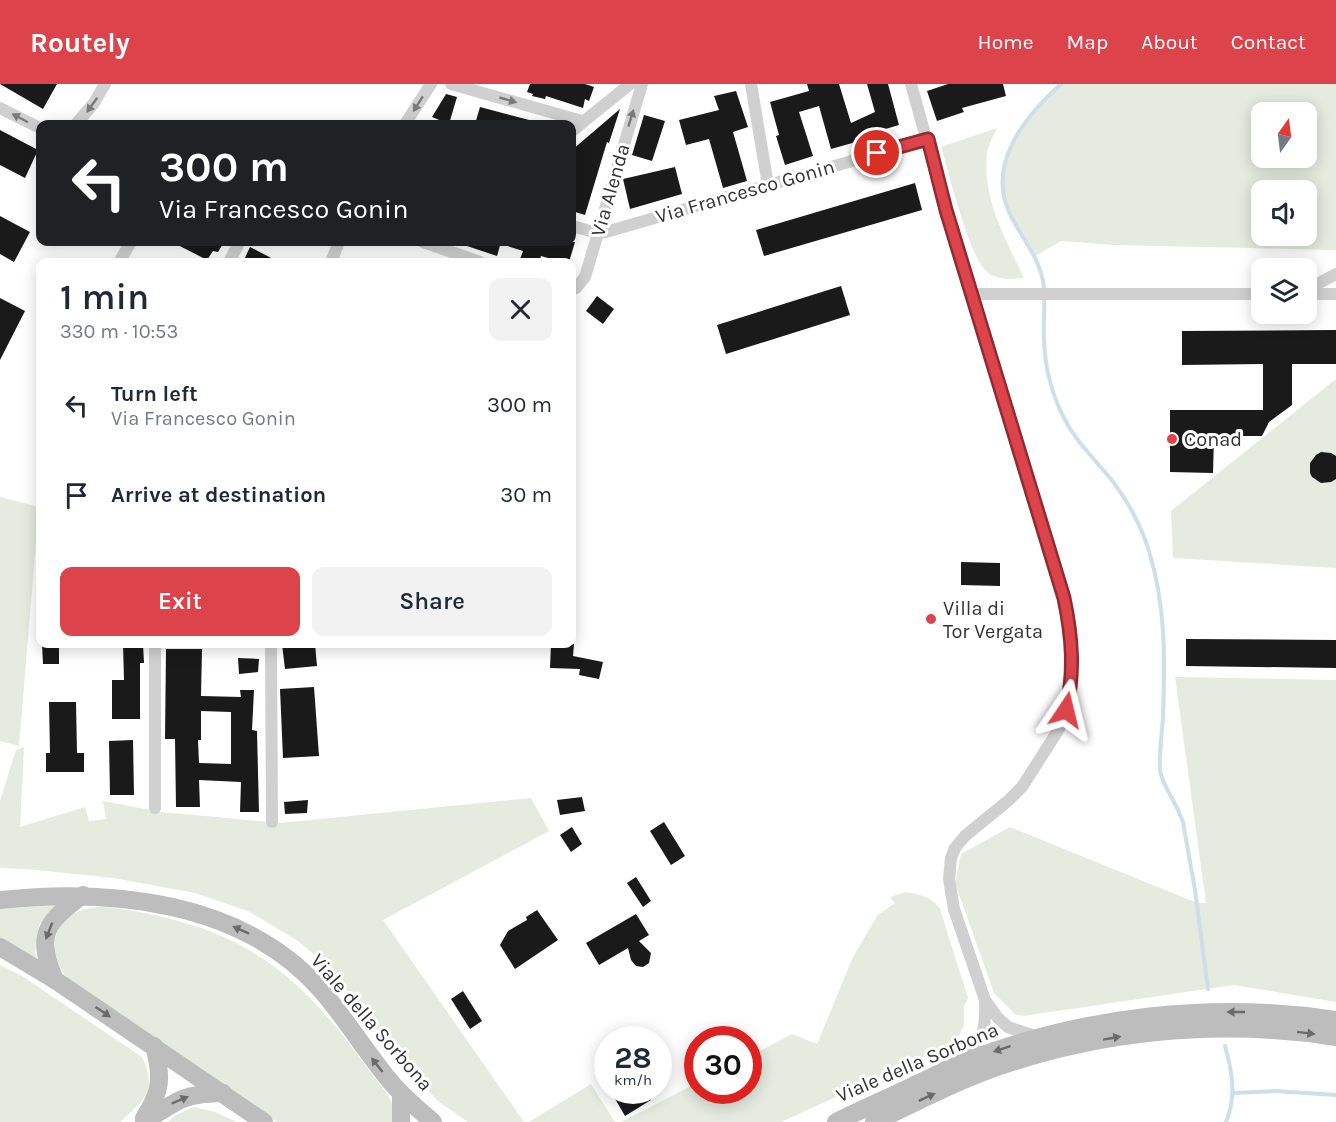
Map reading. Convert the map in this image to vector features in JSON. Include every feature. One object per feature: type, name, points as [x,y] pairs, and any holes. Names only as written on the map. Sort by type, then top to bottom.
[{"type":"street","points":[[79,120],[94,103],[105,84]]},
{"type":"street","points":[[408,120],[431,84]]},
{"type":"street","points":[[451,84],[582,121]]},
{"type":"street","points":[[576,127],[630,84]]},
{"type":"street","name":"Via Alenda","points":[[576,288],[585,277],[642,84]]},
{"type":"street","points":[[751,84],[768,184]]},
{"type":"street","points":[[911,84],[946,210],[1064,598],[1070,630],[1072,658],[1067,704],[1055,738],[1022,787],[996,812],[965,836],[955,848],[951,858],[949,879],[950,893],[985,1000],[1008,1027],[1022,1034],[1039,1037]]},
{"type":"street","points":[[0,108],[36,126]]},
{"type":"street","name":"Via Francesco Gonin","points":[[597,233],[928,139]]},
{"type":"street","points":[[576,227],[597,233]]},
{"type":"street","points":[[434,246],[469,258]]},
{"type":"street","points":[[1317,285],[1336,274]]},
{"type":"street","points":[[1317,293],[1336,294]]},
{"type":"street","points":[[972,294],[1251,294]]},
{"type":"street","points":[[155,648],[155,808]]},
{"type":"street","points":[[271,648],[272,822]]},
{"type":"street","points":[[55,980],[45,952],[46,933],[59,913],[83,895]]},
{"type":"street","name":"Viale della Sorbona","points":[[0,900],[83,895],[119,898],[205,916],[245,932],[291,962],[322,992],[401,1094],[433,1122]]},
{"type":"street","points":[[0,947],[55,980],[264,1122]]},
{"type":"street","points":[[966,1061],[983,1036],[985,1000]]},
{"type":"street","name":"Viale della Sorbona","points":[[836,1122],[966,1061],[1039,1037],[1111,1021],[1192,1013],[1269,1013],[1336,1020]]},
{"type":"street","name":"Viale della Sorbona","points":[[874,1122],[955,1084],[1000,1066],[1108,1039],[1181,1029],[1227,1028],[1272,1029],[1336,1037]]},
{"type":"street","points":[[142,1122],[155,1101],[158,1091],[160,1077],[154,1046]]},
{"type":"street","points":[[142,1122],[184,1097],[222,1093]]},
{"type":"street","points":[[400,1122],[401,1094]]},
{"type":"shaded area","points":[[1061,84],[1336,84],[1336,250],[1114,245],[1061,241],[1035,256],[1011,217],[1005,203],[1002,186],[1003,169],[1015,137],[1037,108]]},
{"type":"shaded area","points":[[997,128],[987,154],[988,187],[997,218],[1024,278],[1003,279],[994,276],[985,270],[979,261],[966,230],[941,147]]},
{"type":"shaded area","points":[[1336,379],[1336,568],[1173,558],[1171,511]]},
{"type":"shaded area","points":[[0,497],[36,506],[36,543],[19,746],[0,741]]},
{"type":"shaded area","points":[[1175,677],[1336,680],[1336,1002],[1234,985],[1023,1016],[1015,1014],[994,993],[955,883],[961,854],[1010,827],[1197,903],[1206,903]]},
{"type":"shaded area","points":[[24,747],[20,827],[85,807],[89,821],[106,819],[103,801],[161,812],[280,823],[531,798],[549,831],[383,920],[524,1122],[468,1122],[438,1101],[399,1061],[362,1008],[316,956],[298,941],[248,911],[195,893],[113,878],[0,868],[0,801],[16,750]]},
{"type":"shaded area","points":[[906,892],[921,895],[940,909],[968,998],[964,1006],[964,1026],[954,1043],[781,1122],[621,1122],[656,1104],[672,1104],[672,1096],[684,1090],[684,1104],[762,1104],[762,1050],[792,1034],[817,1044],[853,957],[877,916],[895,903],[890,897]]},
{"type":"shaded area","points":[[56,905],[39,925],[35,953],[38,961],[0,939],[0,909]]},
{"type":"shaded area","points":[[106,907],[172,919],[202,928],[256,954],[281,972],[329,1019],[388,1095],[392,1104],[393,1122],[277,1122],[66,977],[58,963],[55,950],[60,927],[67,918],[78,912]]},
{"type":"shaded area","points":[[0,965],[22,976],[142,1057],[149,1078],[146,1094],[120,1122],[0,1122]]},
{"type":"shaded area","points":[[591,1084],[594,1089],[594,1104],[604,1104],[615,1122],[529,1122]]},
{"type":"shaded area","points":[[194,1107],[215,1112],[237,1122],[168,1122],[174,1116]]},
{"type":"building","points":[[0,84],[57,84],[43,109]]},
{"type":"building","points":[[530,84],[585,84],[594,87],[589,101],[585,99],[583,108],[546,96],[545,99],[532,96],[533,94],[527,92]]},
{"type":"building","points":[[807,84],[839,84],[851,123],[875,112],[867,84],[888,84],[899,125],[855,138],[856,142],[831,149],[819,106],[799,112],[813,156],[785,165],[776,136],[779,135],[770,102],[809,91]]},
{"type":"building","points":[[948,84],[1003,84],[1006,96],[962,108],[964,112],[937,121],[927,91]]},
{"type":"building","points":[[736,91],[748,127],[733,132],[747,181],[723,188],[709,139],[686,145],[679,120],[719,110],[714,96]]},
{"type":"building","points":[[446,94],[457,97],[450,120],[432,117]]},
{"type":"building","points":[[480,107],[529,120],[476,120]]},
{"type":"building","points":[[620,109],[609,143],[607,142],[585,215],[576,212],[576,147]]},
{"type":"building","points":[[644,115],[665,121],[652,161],[632,155]]},
{"type":"building","points":[[0,130],[36,149],[36,154],[25,178],[0,165]]},
{"type":"building","points":[[675,167],[682,194],[630,209],[623,179]]},
{"type":"building","points":[[915,183],[922,210],[764,256],[756,230]]},
{"type":"building","points":[[0,216],[30,232],[14,262],[0,254]]},
{"type":"building","points":[[180,246],[222,246],[218,252],[213,251],[208,258],[203,258]]},
{"type":"building","points":[[467,246],[500,246],[497,256]]},
{"type":"building","points":[[507,246],[574,246],[570,258],[541,256],[540,258],[520,258],[523,251]]},
{"type":"building","points":[[250,247],[271,258],[245,258]]},
{"type":"building","points":[[841,286],[850,315],[726,354],[717,325]]},
{"type":"building","points":[[597,296],[614,309],[603,324],[586,311]]},
{"type":"building","points":[[0,298],[25,311],[0,360]]},
{"type":"building","points":[[1336,330],[1336,364],[1292,364],[1292,405],[1269,422],[1262,436],[1214,436],[1213,473],[1170,472],[1170,410],[1263,410],[1263,364],[1182,365],[1182,331]]},
{"type":"building","points":[[1321,452],[1336,456],[1336,479],[1331,482],[1321,483],[1310,473],[1310,463]]},
{"type":"building","points":[[961,562],[1000,563],[1000,586],[961,585]]},
{"type":"building","points":[[1186,639],[1336,640],[1336,668],[1186,666]]},
{"type":"building","points":[[42,648],[59,648],[59,664],[43,664]]},
{"type":"building","points":[[123,648],[143,648],[144,663],[140,663],[140,719],[112,719],[112,680],[124,680]]},
{"type":"building","points":[[282,648],[315,648],[317,666],[285,669]]},
{"type":"building","points":[[551,648],[574,648],[573,656],[603,662],[599,679],[579,675],[580,669],[550,668]]},
{"type":"building","points":[[166,649],[202,649],[201,696],[241,697],[240,690],[254,690],[252,730],[257,731],[259,812],[240,812],[241,782],[199,780],[200,807],[176,807],[175,739],[165,739]],"holes":[[[201,711],[231,712],[231,764],[199,763],[198,740],[201,740]]]},
{"type":"building","points":[[238,658],[259,659],[258,672],[239,674]]},
{"type":"building","points":[[314,687],[319,756],[283,758],[280,689]]},
{"type":"building","points":[[49,702],[76,702],[77,753],[84,753],[84,772],[46,772],[46,753],[50,753]]},
{"type":"building","points":[[133,740],[134,795],[110,795],[109,741]]},
{"type":"building","points":[[582,797],[585,811],[560,815],[557,800]]},
{"type":"building","points":[[308,800],[307,813],[285,814],[284,802]]},
{"type":"building","points":[[664,822],[685,856],[671,865],[650,831]]},
{"type":"building","points":[[572,827],[582,844],[571,852],[560,835]]},
{"type":"building","points":[[636,877],[651,901],[643,907],[627,883]]},
{"type":"building","points":[[537,910],[558,940],[515,969],[500,945],[508,931],[527,920],[526,917]]},
{"type":"building","points":[[636,914],[649,935],[639,941],[651,953],[649,963],[643,967],[636,966],[631,960],[628,948],[599,965],[586,943]]},
{"type":"building","points":[[463,991],[482,1021],[470,1029],[451,999]]},
{"type":"building","points":[[618,1104],[644,1104],[625,1116]]},
{"type":"waterway","points":[[1061,84],[1034,112],[1012,144],[1003,179],[1004,197],[1011,216],[1041,272],[1044,295],[1045,350],[1056,400],[1075,436],[1114,483],[1130,507],[1146,542],[1155,572],[1164,653],[1160,771],[1183,822],[1195,890],[1208,989]]},
{"type":"waterway","points":[[1225,1046],[1232,1084],[1231,1103],[1226,1122]]},
{"type":"waterway","points":[[1233,1093],[1275,1091],[1336,1095]]},
{"type":"place","name":"Conad","points":[[1172,439]]},
{"type":"place","name":"Villa di Tor Vergata","points":[[931,619]]},
{"type":"route","points":[[877,153],[928,139],[946,210],[1064,598],[1072,658],[1066,710]]}]
